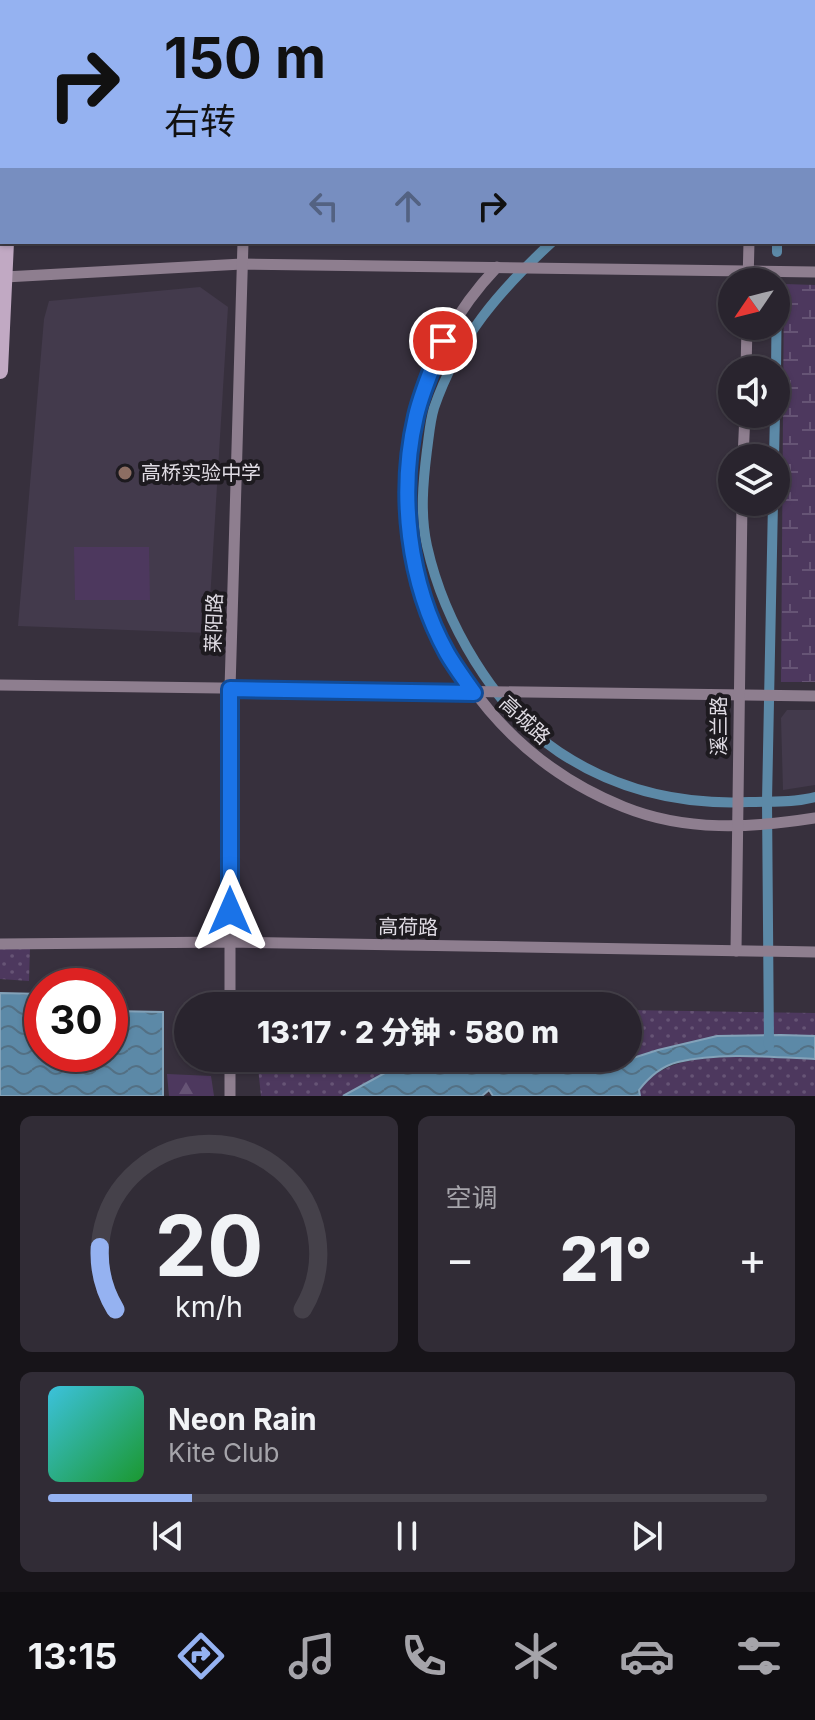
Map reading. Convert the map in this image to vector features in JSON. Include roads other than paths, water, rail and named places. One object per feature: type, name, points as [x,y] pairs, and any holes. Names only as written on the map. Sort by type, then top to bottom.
[{"type":"main road","points":[[0,371],[6,244]]},
{"type":"street","name":"莱阳路","points":[[230,992],[230,689],[243,244]]},
{"type":"street","points":[[748,268],[749,244]]},
{"type":"street","points":[[3,277],[242,264],[540,267],[718,275]]},
{"type":"street","name":"高城路","points":[[497,267],[481,284],[443,341],[416,416],[408,461],[407,494],[412,551],[425,602],[446,651],[474,693],[513,738],[562,776],[624,807],[679,823],[737,827],[815,818]]},
{"type":"street","points":[[790,273],[815,272]]},
{"type":"street","name":"溪兰路","points":[[736,951],[742,516]]},
{"type":"street","points":[[0,685],[815,696]]},
{"type":"street","name":"高荷路","points":[[0,944],[230,942],[815,952]]},
{"type":"street","points":[[230,1072],[230,1096]]},
{"type":"water","points":[[0,993],[24,994],[24,1072],[128,1072],[128,1011],[163,1012],[163,1096],[0,1096]]},
{"type":"water","points":[[717,1036],[815,1036],[815,1059],[728,1056],[678,1062],[652,1076],[639,1090],[640,1096],[493,1096],[489,1090],[482,1096],[343,1096],[387,1072],[642,1072],[642,1055]]},
{"type":"waterway","points":[[550,244],[482,317],[455,359],[433,413],[423,486],[425,534],[435,575],[459,633],[493,688],[535,734],[559,752],[603,776],[650,792],[699,801],[782,801],[815,797]]},
{"type":"waterway","points":[[777,244],[777,252]]},
{"type":"waterway","points":[[776,340],[776,356]]},
{"type":"waterway","points":[[774,444],[775,428]]},
{"type":"waterway","points":[[769,1046],[767,801],[773,516]]},
{"type":"place","name":"高桥实验中学","points":[[125,473]]}]
